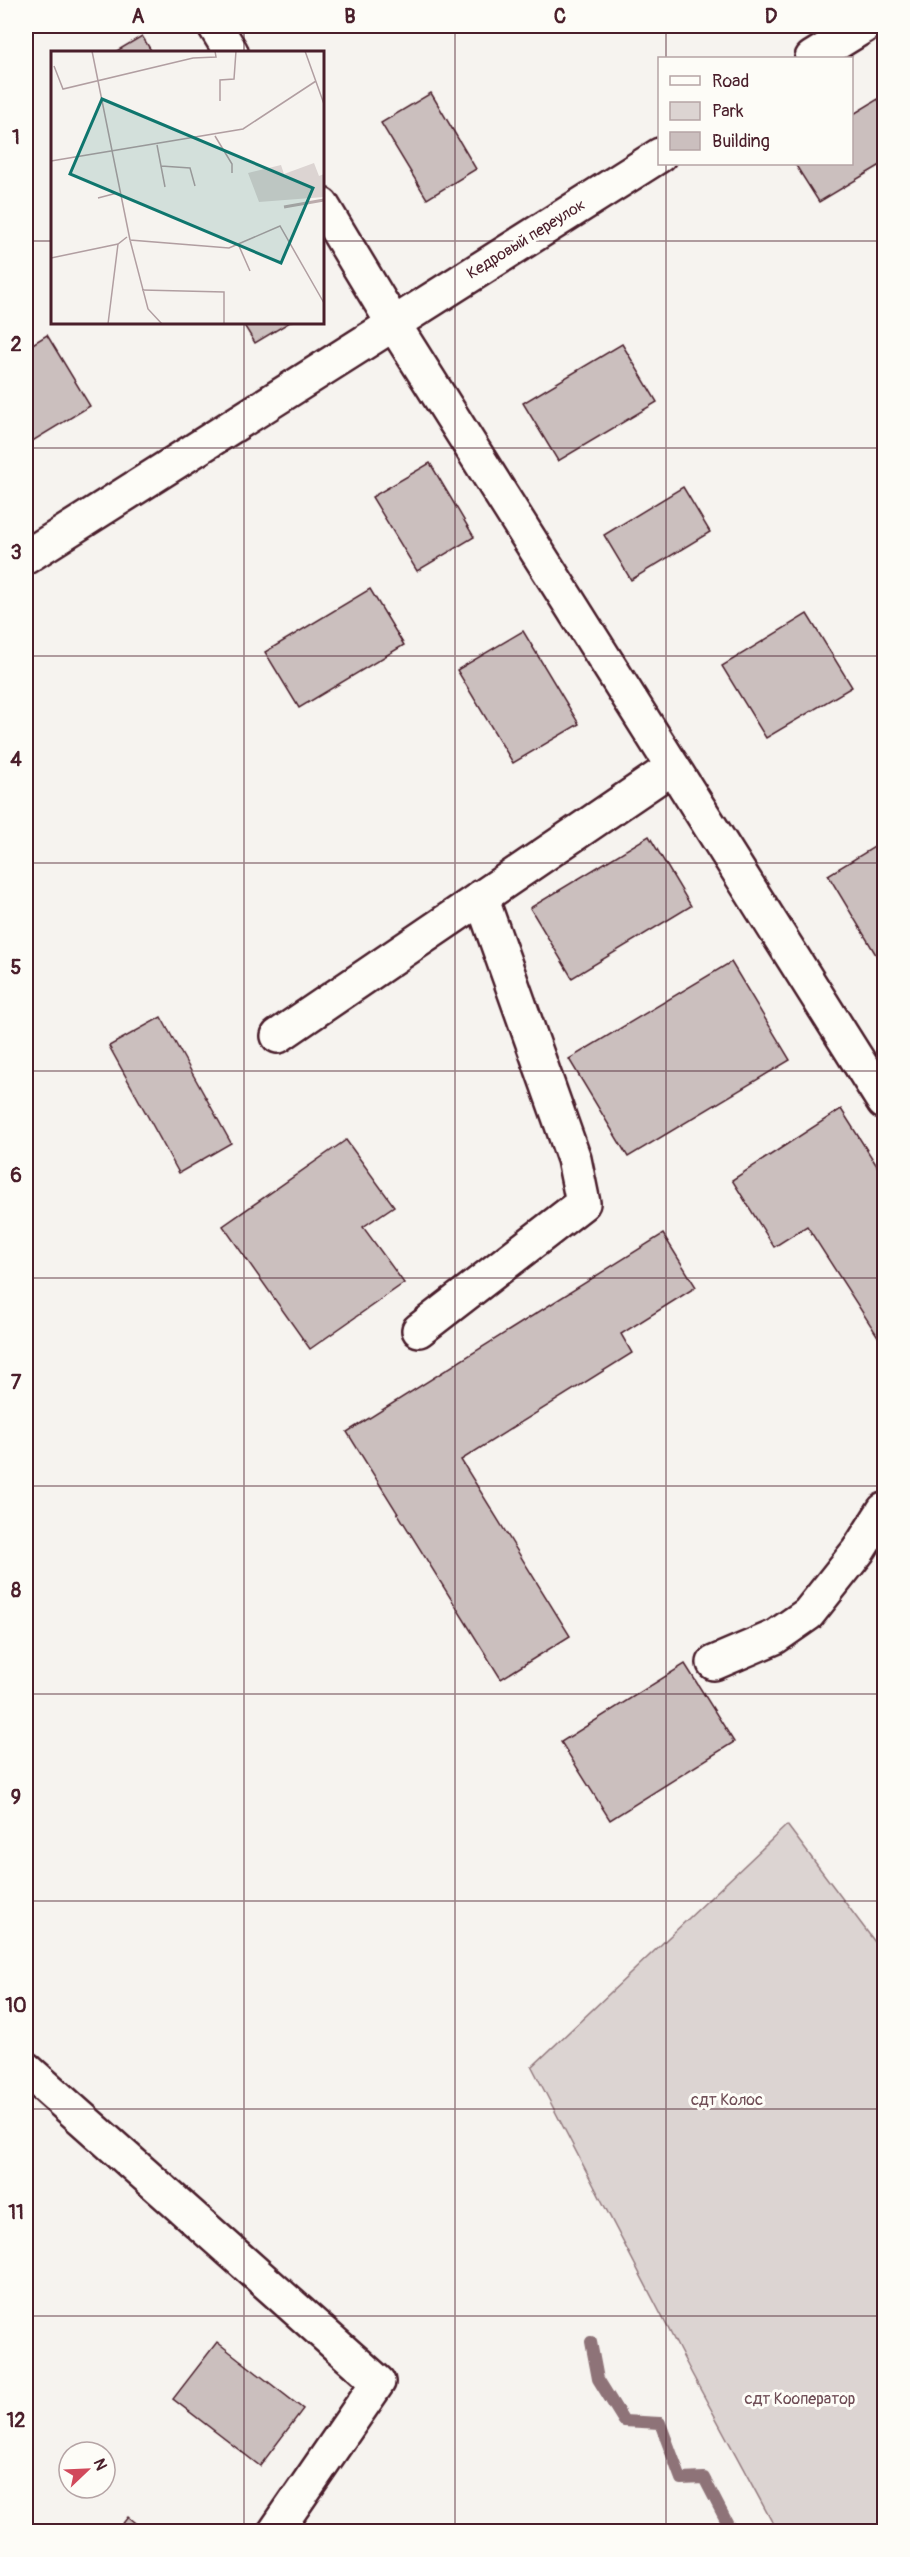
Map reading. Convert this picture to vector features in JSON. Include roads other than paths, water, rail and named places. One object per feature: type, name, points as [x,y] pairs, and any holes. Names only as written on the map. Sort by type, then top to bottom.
[{"type":"street","points":[[214,26],[230,51]]},
{"type":"street","points":[[814,57],[864,26]]},
{"type":"street","name":"Кедровый переулок","points":[[26,557],[658,156]]},
{"type":"street","points":[[324,208],[393,323],[885,1102]]},
{"type":"street","points":[[278,1036],[673,766]]},
{"type":"street","points":[[419,1330],[583,1203],[574,1159],[481,897]]},
{"type":"street","points":[[714,1663],[775,1637],[808,1614],[858,1551],[885,1510]]},
{"type":"street","points":[[26,2069],[378,2382],[275,2532]]},
{"type":"waterway","points":[[591,2342],[598,2379],[624,2421],[660,2423],[681,2479],[704,2478],[732,2532]]},
{"type":"park label","name":"сдт Колос","points":[[727,2100]]},
{"type":"park label","name":"сдт Кооператор","points":[[800,2399]]}]
